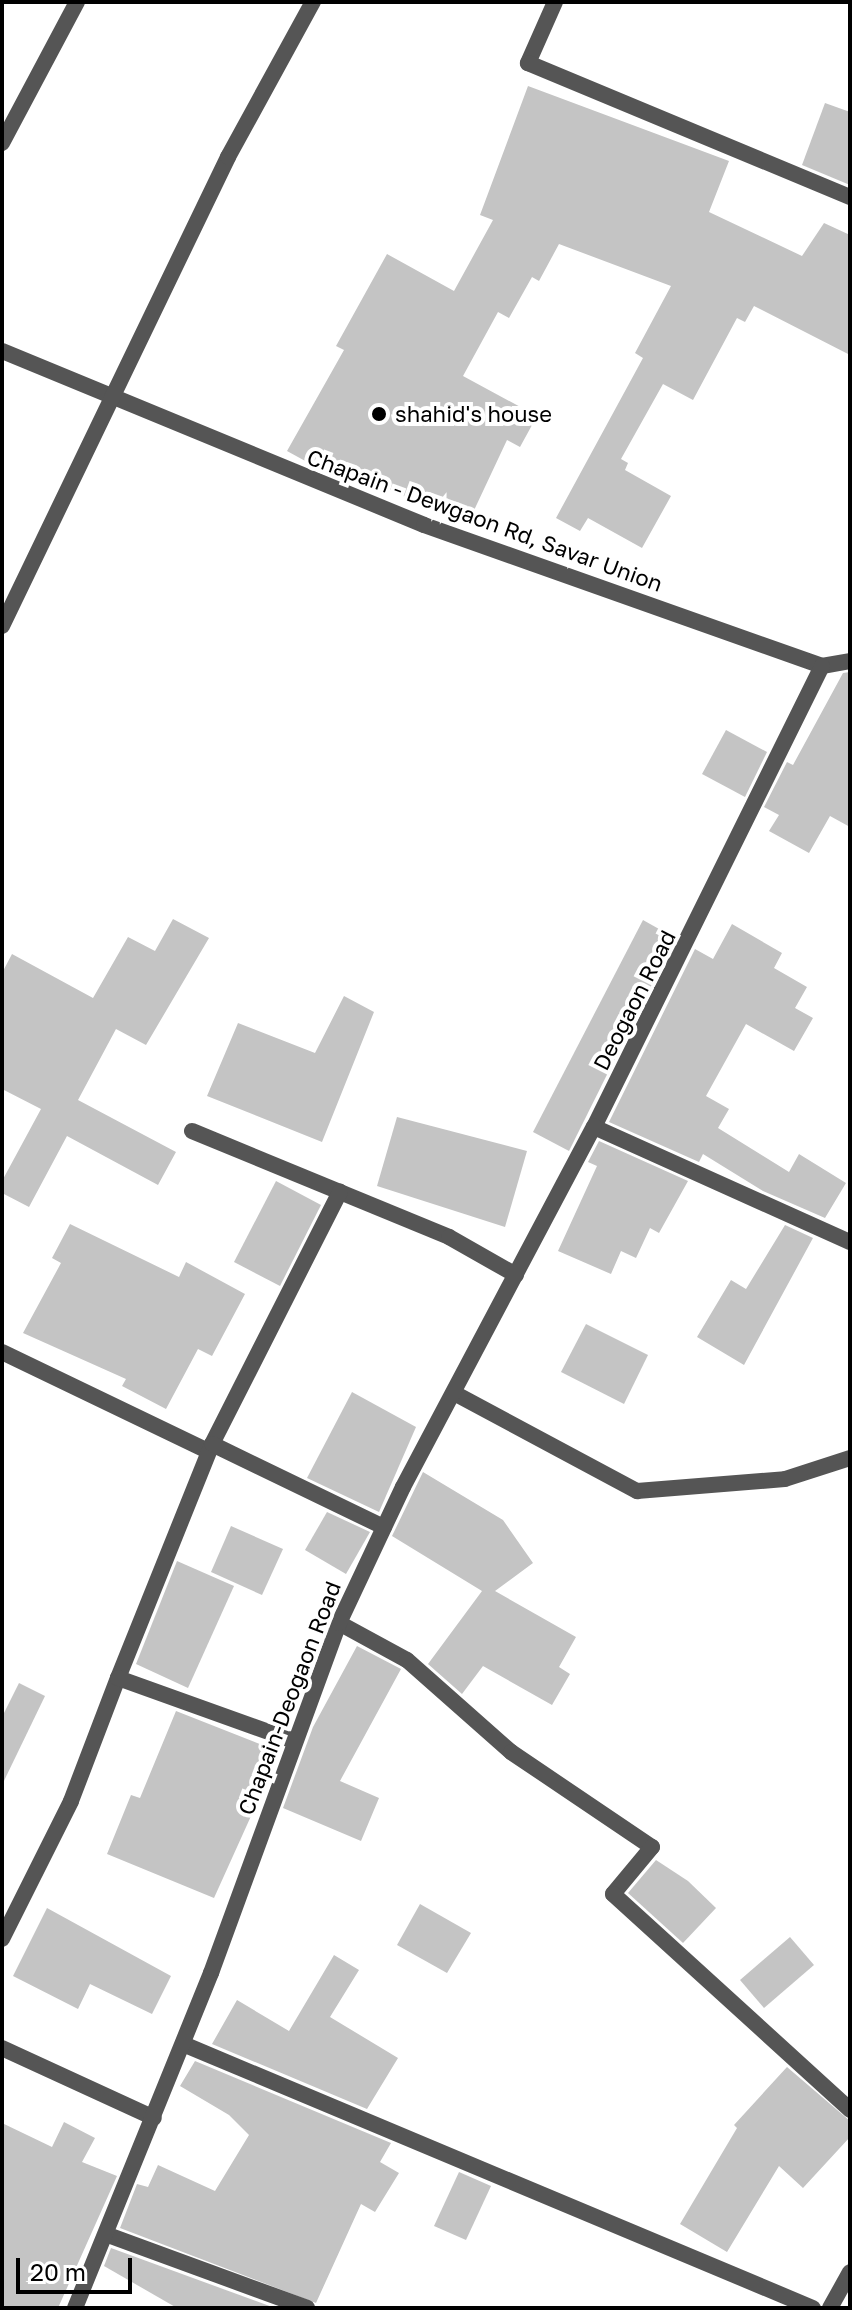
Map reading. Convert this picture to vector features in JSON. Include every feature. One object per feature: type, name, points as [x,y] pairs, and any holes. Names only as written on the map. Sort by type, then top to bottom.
[{"type":"street","points":[[2,143],[77,2]]},
{"type":"street","points":[[2,626],[228,157],[313,2]]},
{"type":"street","points":[[555,2],[528,63],[850,197]]},
{"type":"street","name":"Chapain - Dewgaon Rd, Savar Union","points":[[2,351],[424,525],[822,666]]},
{"type":"street","points":[[822,666],[850,661]]},
{"type":"street","name":"Deogaon Road","points":[[594,1127],[822,666]]},
{"type":"street","points":[[594,1127],[850,1242]]},
{"type":"street","name":"Chapain-Deogaon Road","points":[[75,2308],[108,2235],[183,2044],[339,1623],[384,1527],[594,1127]]},
{"type":"street","points":[[192,1131],[449,1237],[516,1275]]},
{"type":"street","points":[[2,1939],[71,1801],[210,1448],[340,1192]]},
{"type":"street","points":[[2,1352],[384,1527]]},
{"type":"street","points":[[454,1393],[637,1491],[785,1479],[850,1458]]},
{"type":"street","points":[[339,1623],[407,1660],[511,1752],[652,1847],[613,1894],[850,2110]]},
{"type":"street","points":[[118,1678],[294,1741]]},
{"type":"street","points":[[183,2044],[813,2308]]},
{"type":"street","points":[[2,2048],[154,2118]]},
{"type":"street","points":[[108,2235],[307,2308]]},
{"type":"street","points":[[830,2308],[850,2272]]},
{"type":"building","points":[[528,86],[729,161],[709,212],[802,256],[824,223],[850,235],[850,355],[754,306],[745,322],[737,318],[693,400],[663,384],[621,459],[628,463],[625,470],[671,496],[642,548],[588,518],[580,531],[556,518],[643,358],[635,353],[671,286],[559,244],[539,281],[532,277],[509,318],[498,312],[463,376],[537,416],[520,447],[507,440],[469,521],[439,507],[437,512],[363,477],[359,484],[321,462],[318,468],[287,451],[344,350],[336,346],[387,254],[454,291],[493,220],[480,215]]},
{"type":"building","points":[[825,103],[850,112],[850,185],[802,165]]},
{"type":"building","points":[[850,672],[850,827],[830,816],[809,853],[769,831],[779,815],[764,807],[787,762],[793,765],[843,673]]},
{"type":"building","points":[[726,730],[767,752],[745,797],[702,774]]},
{"type":"building","points":[[173,919],[209,938],[146,1045],[116,1029],[78,1100],[176,1152],[158,1185],[67,1136],[29,1207],[2,1193],[2,1181],[41,1109],[2,1089],[2,973],[12,954],[93,998],[128,937],[155,951]]},
{"type":"building","points":[[643,920],[675,938],[569,1151],[533,1132]]},
{"type":"building","points":[[732,924],[782,953],[774,968],[807,987],[795,1008],[813,1018],[794,1051],[746,1024],[706,1096],[729,1109],[718,1128],[789,1172],[799,1154],[846,1183],[825,1218],[763,1191],[703,1154],[699,1162],[609,1122],[695,949],[713,959]]},
{"type":"building","points":[[344,996],[374,1012],[322,1142],[207,1096],[238,1023],[315,1053]]},
{"type":"building","points":[[397,1117],[527,1151],[505,1227],[377,1186]]},
{"type":"building","points":[[599,1141],[688,1181],[659,1233],[650,1228],[636,1258],[621,1251],[611,1274],[558,1251],[597,1166],[588,1162]]},
{"type":"building","points":[[276,1181],[321,1205],[280,1286],[234,1262]]},
{"type":"building","points":[[70,1224],[179,1277],[186,1262],[245,1294],[212,1356],[198,1349],[166,1409],[122,1386],[126,1379],[23,1333],[61,1263],[52,1258]]},
{"type":"building","points":[[785,1225],[813,1238],[744,1365],[697,1337],[731,1280],[746,1289]]},
{"type":"building","points":[[586,1324],[648,1355],[624,1404],[561,1372]]},
{"type":"building","points":[[352,1392],[416,1427],[379,1512],[307,1478]]},
{"type":"building","points":[[423,1472],[503,1520],[533,1563],[495,1591],[576,1637],[559,1667],[570,1674],[552,1705],[483,1666],[462,1694],[428,1664],[482,1591],[392,1536]]},
{"type":"building","points":[[327,1512],[370,1532],[346,1574],[305,1550]]},
{"type":"building","points":[[231,1526],[283,1549],[262,1595],[211,1572]]},
{"type":"building","points":[[177,1561],[234,1586],[188,1688],[136,1664]]},
{"type":"building","points":[[357,1646],[401,1669],[340,1781],[379,1798],[361,1841],[283,1808],[313,1727]]},
{"type":"building","points":[[19,1683],[45,1696],[2,1785],[2,1717]]},
{"type":"building","points":[[176,1711],[280,1752],[214,1898],[107,1854],[131,1795],[140,1798]]},
{"type":"building","points":[[656,1860],[688,1881],[716,1908],[683,1943],[628,1893]]},
{"type":"building","points":[[420,1904],[471,1933],[447,1973],[397,1945]]},
{"type":"building","points":[[47,1908],[171,1976],[152,2014],[90,1984],[78,2009],[13,1976]]},
{"type":"building","points":[[790,1937],[814,1965],[764,2008],[740,1980]]},
{"type":"building","points":[[334,1955],[359,1970],[330,2017],[398,2058],[367,2109],[212,2044],[237,2000],[289,2031]]},
{"type":"building","points":[[195,2061],[391,2143],[380,2162],[399,2173],[375,2212],[361,2204],[316,2303],[120,2228],[137,2184],[148,2187],[158,2165],[215,2191],[249,2135],[229,2115],[180,2086]]},
{"type":"building","points":[[787,2067],[850,2121],[850,2137],[803,2188],[779,2166],[727,2252],[680,2224],[737,2128],[734,2125]]},
{"type":"building","points":[[64,2122],[95,2138],[82,2162],[117,2176],[58,2308],[2,2308],[2,2123],[52,2147]]},
{"type":"building","points":[[459,2172],[491,2186],[466,2240],[434,2226]]},
{"type":"building","points":[[111,2248],[275,2308],[177,2308],[104,2266]]},
{"type":"place","name":"shahid's house","points":[[379,414]]}]
